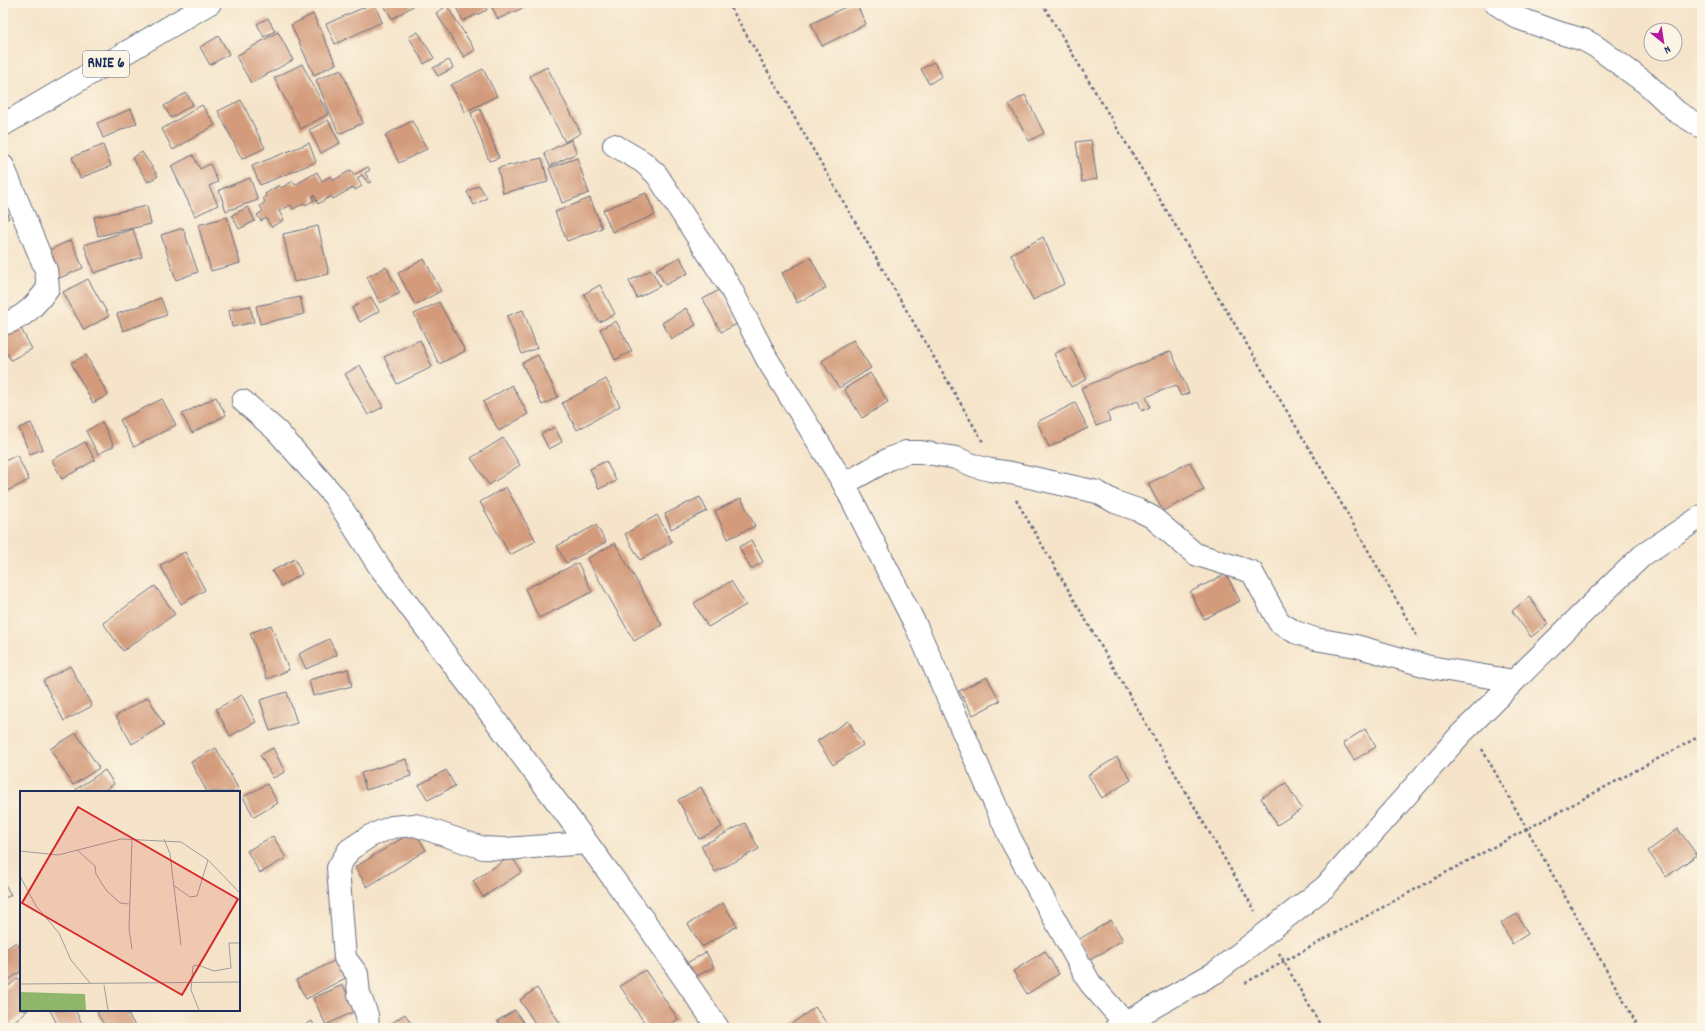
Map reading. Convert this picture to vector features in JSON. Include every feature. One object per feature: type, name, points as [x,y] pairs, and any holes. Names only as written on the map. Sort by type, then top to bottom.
[{"type":"street","name":"RNIE 6","points":[[3,125],[210,3]]},
{"type":"street","points":[[1496,3],[1518,18],[1584,40],[1595,46],[1647,84],[1677,112],[1702,127]]},
{"type":"street","points":[[614,145],[643,162],[657,174],[730,287],[767,359],[844,484],[916,626],[1011,840],[1090,983],[1121,1026],[1216,972],[1325,886],[1469,726],[1514,681],[1643,555],[1702,516]]},
{"type":"street","points":[[3,166],[46,270],[48,288],[34,308],[10,322],[3,324]]},
{"type":"street","points":[[244,401],[277,431],[334,496],[379,566],[648,926],[718,1028]]},
{"type":"street","points":[[844,484],[889,458],[906,452],[921,452],[956,458],[975,466],[1083,487],[1098,492],[1115,502],[1138,510],[1152,517],[1196,554],[1252,572],[1279,622],[1295,632],[1315,639],[1356,646],[1435,668],[1514,681]]},
{"type":"street","points":[[368,1028],[367,1015],[358,994],[358,974],[345,958],[338,868],[349,850],[370,836],[392,827],[415,825],[483,848],[506,849],[587,843]]},
{"type":"path","points":[[728,3],[1322,1028]]},
{"type":"path","points":[[1042,3],[1324,474],[1435,668]]},
{"type":"path","points":[[1469,726],[1639,1028]]},
{"type":"path","points":[[1244,984],[1702,735]]},
{"type":"building","points":[[374,3],[382,22],[335,44],[326,24]]},
{"type":"building","points":[[387,3],[418,3],[392,19],[384,5]]},
{"type":"building","points":[[454,3],[483,3],[487,10],[463,21]]},
{"type":"building","points":[[490,3],[534,3],[498,19]]},
{"type":"building","points":[[853,3],[856,3],[866,24],[822,46],[811,24]]},
{"type":"building","points":[[447,6],[475,50],[464,57],[436,13]]},
{"type":"building","points":[[313,14],[336,64],[314,75],[291,25]]},
{"type":"building","points":[[268,18],[275,31],[264,37],[257,24]]},
{"type":"building","points":[[278,32],[293,60],[251,83],[236,56]]},
{"type":"building","points":[[418,32],[434,58],[424,64],[409,37]]},
{"type":"building","points":[[219,36],[229,54],[210,65],[200,47]]},
{"type":"building","points":[[449,60],[453,68],[438,76],[433,68]]},
{"type":"building","points":[[934,62],[942,76],[929,84],[921,69]]},
{"type":"building","points":[[302,64],[328,114],[301,129],[274,78]]},
{"type":"building","points":[[547,67],[581,133],[565,142],[530,76]]},
{"type":"building","points":[[341,69],[363,123],[339,134],[316,80]]},
{"type":"building","points":[[483,69],[497,96],[465,112],[451,85]]},
{"type":"building","points":[[186,93],[193,104],[171,118],[164,106]]},
{"type":"building","points":[[1025,95],[1044,133],[1029,141],[1009,104]]},
{"type":"building","points":[[241,100],[265,148],[242,159],[218,111]]},
{"type":"building","points":[[202,105],[215,125],[173,150],[162,129]]},
{"type":"building","points":[[131,109],[137,123],[103,138],[97,123]]},
{"type":"building","points":[[480,109],[499,158],[489,161],[471,113]]},
{"type":"building","points":[[328,120],[340,143],[321,153],[309,130]]},
{"type":"building","points":[[412,121],[427,149],[399,163],[385,135]]},
{"type":"building","points":[[571,140],[577,153],[550,166],[544,153]]},
{"type":"building","points":[[1091,140],[1097,179],[1082,182],[1076,142]]},
{"type":"building","points":[[309,143],[316,162],[260,185],[252,166]]},
{"type":"building","points":[[103,145],[111,166],[80,178],[72,157]]},
{"type":"building","points":[[142,152],[158,176],[148,182],[132,158]]},
{"type":"building","points":[[193,155],[200,169],[210,164],[218,182],[209,186],[218,205],[195,216],[171,166]]},
{"type":"building","points":[[542,158],[548,182],[503,193],[498,168]]},
{"type":"building","points":[[577,158],[589,193],[562,203],[549,168]]},
{"type":"building","points":[[368,167],[370,170],[365,173],[371,182],[368,183],[362,175],[357,178],[362,186],[355,190],[354,187],[333,199],[331,196],[318,204],[314,195],[312,197],[314,200],[306,205],[305,203],[293,209],[291,205],[279,211],[284,220],[271,227],[266,218],[261,221],[257,215],[263,211],[260,206],[265,202],[263,198],[266,196],[265,194],[279,185],[281,188],[293,181],[295,185],[317,172],[322,181],[331,176],[334,180],[351,170],[354,175]]},
{"type":"building","points":[[250,178],[258,200],[226,211],[219,190]]},
{"type":"building","points":[[479,185],[487,198],[474,205],[467,192]]},
{"type":"building","points":[[646,193],[655,215],[612,232],[603,210]]},
{"type":"building","points":[[590,198],[602,228],[567,241],[555,212]]},
{"type":"building","points":[[3,205],[9,218],[3,221]]},
{"type":"building","points":[[147,206],[151,224],[98,236],[94,217]]},
{"type":"building","points":[[248,207],[255,221],[239,229],[232,215]]},
{"type":"building","points":[[227,217],[240,263],[211,271],[198,225]]},
{"type":"building","points":[[318,226],[329,274],[294,282],[283,234]]},
{"type":"building","points":[[183,228],[198,272],[176,280],[161,235]]},
{"type":"building","points":[[133,229],[142,257],[94,273],[84,245]]},
{"type":"building","points":[[1043,237],[1064,284],[1033,300],[1011,254]]},
{"type":"building","points":[[71,240],[83,268],[55,280],[43,253]]},
{"type":"building","points":[[680,257],[688,273],[665,285],[656,269]]},
{"type":"building","points":[[811,258],[826,288],[797,303],[782,273]]},
{"type":"building","points":[[424,259],[441,291],[415,305],[398,273]]},
{"type":"building","points":[[386,267],[400,293],[380,303],[367,277]]},
{"type":"building","points":[[651,270],[660,286],[637,298],[629,281]]},
{"type":"building","points":[[88,279],[109,316],[84,330],[63,292]]},
{"type":"building","points":[[600,285],[615,314],[599,322],[584,294]]},
{"type":"building","points":[[719,290],[737,324],[721,332],[703,299]]},
{"type":"building","points":[[300,297],[304,314],[260,324],[256,306]]},
{"type":"building","points":[[371,297],[379,311],[360,322],[352,308]]},
{"type":"building","points":[[161,298],[167,315],[123,331],[117,314]]},
{"type":"building","points":[[439,302],[465,351],[439,364],[414,314]]},
{"type":"building","points":[[250,306],[254,322],[232,327],[229,310]]},
{"type":"building","points":[[686,308],[696,325],[672,339],[662,323]]},
{"type":"building","points":[[523,310],[537,348],[522,354],[507,316]]},
{"type":"building","points":[[616,321],[632,351],[615,360],[600,329]]},
{"type":"building","points":[[18,323],[32,349],[11,360],[3,346],[3,331]]},
{"type":"building","points":[[420,340],[432,367],[397,384],[384,357]]},
{"type":"building","points":[[853,340],[871,368],[839,388],[822,361]]},
{"type":"building","points":[[1070,346],[1087,379],[1071,387],[1054,354]]},
{"type":"building","points":[[1171,351],[1189,393],[1181,396],[1176,385],[1146,397],[1150,407],[1142,411],[1138,401],[1107,413],[1110,421],[1096,426],[1081,388]]},
{"type":"building","points":[[86,355],[108,395],[93,403],[71,363]]},
{"type":"building","points":[[538,355],[558,397],[542,405],[522,363]]},
{"type":"building","points":[[360,365],[383,407],[368,415],[345,374]]},
{"type":"building","points":[[870,373],[888,402],[862,418],[844,389]]},
{"type":"building","points":[[606,379],[620,406],[577,430],[562,403]]},
{"type":"building","points":[[512,385],[528,414],[499,431],[483,402]]},
{"type":"building","points":[[216,397],[226,415],[192,433],[182,414]]},
{"type":"building","points":[[162,399],[176,425],[134,447],[120,420]]},
{"type":"building","points":[[1075,403],[1088,428],[1049,447],[1037,422]]},
{"type":"building","points":[[102,422],[114,446],[98,454],[86,431]]},
{"type":"building","points":[[31,423],[43,449],[30,454],[19,428]]},
{"type":"building","points":[[555,427],[562,442],[549,449],[541,434]]},
{"type":"building","points":[[503,438],[520,465],[489,485],[471,458]]},
{"type":"building","points":[[85,442],[95,460],[62,479],[52,460]]},
{"type":"building","points":[[17,455],[29,480],[3,493],[3,462]]},
{"type":"building","points":[[606,461],[616,481],[599,489],[590,469]]},
{"type":"building","points":[[1190,462],[1204,490],[1163,511],[1148,484]]},
{"type":"building","points":[[506,487],[536,541],[510,555],[480,502]]},
{"type":"building","points":[[700,497],[707,511],[671,529],[665,514]]},
{"type":"building","points":[[741,498],[755,526],[728,539],[715,511]]},
{"type":"building","points":[[657,515],[672,542],[640,560],[625,534]]},
{"type":"building","points":[[596,525],[606,542],[566,563],[557,546]]},
{"type":"building","points":[[751,540],[763,562],[751,569],[739,547]]},
{"type":"building","points":[[615,543],[662,625],[634,641],[587,559]]},
{"type":"building","points":[[185,552],[205,590],[181,604],[160,565]]},
{"type":"building","points":[[295,559],[302,574],[281,586],[272,571]]},
{"type":"building","points":[[578,563],[592,592],[539,618],[525,589]]},
{"type":"building","points":[[1226,574],[1240,601],[1204,619],[1190,592]]},
{"type":"building","points":[[731,581],[746,605],[708,627],[694,603]]},
{"type":"building","points":[[155,586],[175,614],[123,651],[103,623]]},
{"type":"building","points":[[1529,597],[1548,624],[1531,637],[1512,611]]},
{"type":"building","points":[[271,625],[289,670],[267,679],[250,633]]},
{"type":"building","points":[[329,639],[337,655],[306,669],[299,654]]},
{"type":"building","points":[[70,666],[92,706],[64,721],[43,681]]},
{"type":"building","points":[[348,669],[352,686],[313,696],[309,680]]},
{"type":"building","points":[[987,677],[1000,701],[973,715],[959,691]]},
{"type":"building","points":[[287,692],[297,723],[270,731],[260,700]]},
{"type":"building","points":[[242,695],[256,722],[230,736],[216,709]]},
{"type":"building","points":[[148,697],[164,725],[132,744],[116,716]]},
{"type":"building","points":[[848,721],[863,745],[833,765],[817,741]]},
{"type":"building","points":[[1365,729],[1376,747],[1354,760],[1343,743]]},
{"type":"building","points":[[76,733],[99,768],[73,785],[50,749]]},
{"type":"building","points":[[216,748],[239,790],[206,791],[191,762]]},
{"type":"building","points":[[273,748],[285,772],[273,778],[260,755]]},
{"type":"building","points":[[1117,757],[1131,780],[1102,798],[1088,775]]},
{"type":"building","points":[[406,759],[411,776],[366,790],[361,773]]},
{"type":"building","points":[[105,770],[114,784],[104,791],[77,791],[76,789]]},
{"type":"building","points":[[446,770],[455,786],[428,800],[419,785]]},
{"type":"building","points":[[1286,783],[1302,809],[1277,825],[1261,798]]},
{"type":"building","points":[[267,784],[278,803],[254,817],[243,797]]},
{"type":"building","points":[[701,787],[722,827],[699,839],[678,800]]},
{"type":"building","points":[[745,823],[759,849],[715,872],[701,846]]},
{"type":"building","points":[[1678,829],[1697,855],[1666,877],[1648,851]]},
{"type":"building","points":[[414,831],[426,850],[367,887],[355,867]]},
{"type":"building","points":[[273,836],[286,858],[260,873],[247,851]]},
{"type":"building","points":[[511,856],[522,872],[483,897],[473,881]]},
{"type":"building","points":[[3,881],[11,895],[3,899]]},
{"type":"building","points":[[723,903],[737,926],[702,947],[688,924]]},
{"type":"building","points":[[1517,914],[1528,934],[1512,944],[1501,923]]},
{"type":"building","points":[[1111,920],[1123,940],[1090,960],[1078,940]]},
{"type":"building","points":[[16,942],[20,948],[20,972],[3,984],[3,951]]},
{"type":"building","points":[[1045,951],[1059,974],[1027,994],[1013,971]]},
{"type":"building","points":[[706,952],[714,967],[693,978],[685,964]]},
{"type":"building","points":[[340,958],[349,976],[306,999],[296,980]]},
{"type":"building","points":[[645,970],[678,1019],[664,1028],[648,1028],[620,986]]},
{"type":"building","points":[[18,978],[20,981],[20,1011],[27,1011],[6,1028],[3,1028],[3,991]]},
{"type":"building","points":[[343,985],[355,1011],[326,1025],[313,998]]},
{"type":"building","points":[[537,988],[563,1028],[538,1028],[520,1000]]},
{"type":"building","points":[[815,1007],[830,1028],[786,1028]]},
{"type":"building","points":[[515,1010],[527,1028],[502,1028],[497,1021]]},
{"type":"building","points":[[50,1011],[76,1011],[84,1027],[59,1028]]},
{"type":"building","points":[[100,1011],[127,1011],[136,1028],[106,1028],[97,1013]]},
{"type":"building","points":[[405,1014],[414,1028],[385,1028]]},
{"type":"building","points":[[312,1021],[315,1028],[300,1028]]}]
